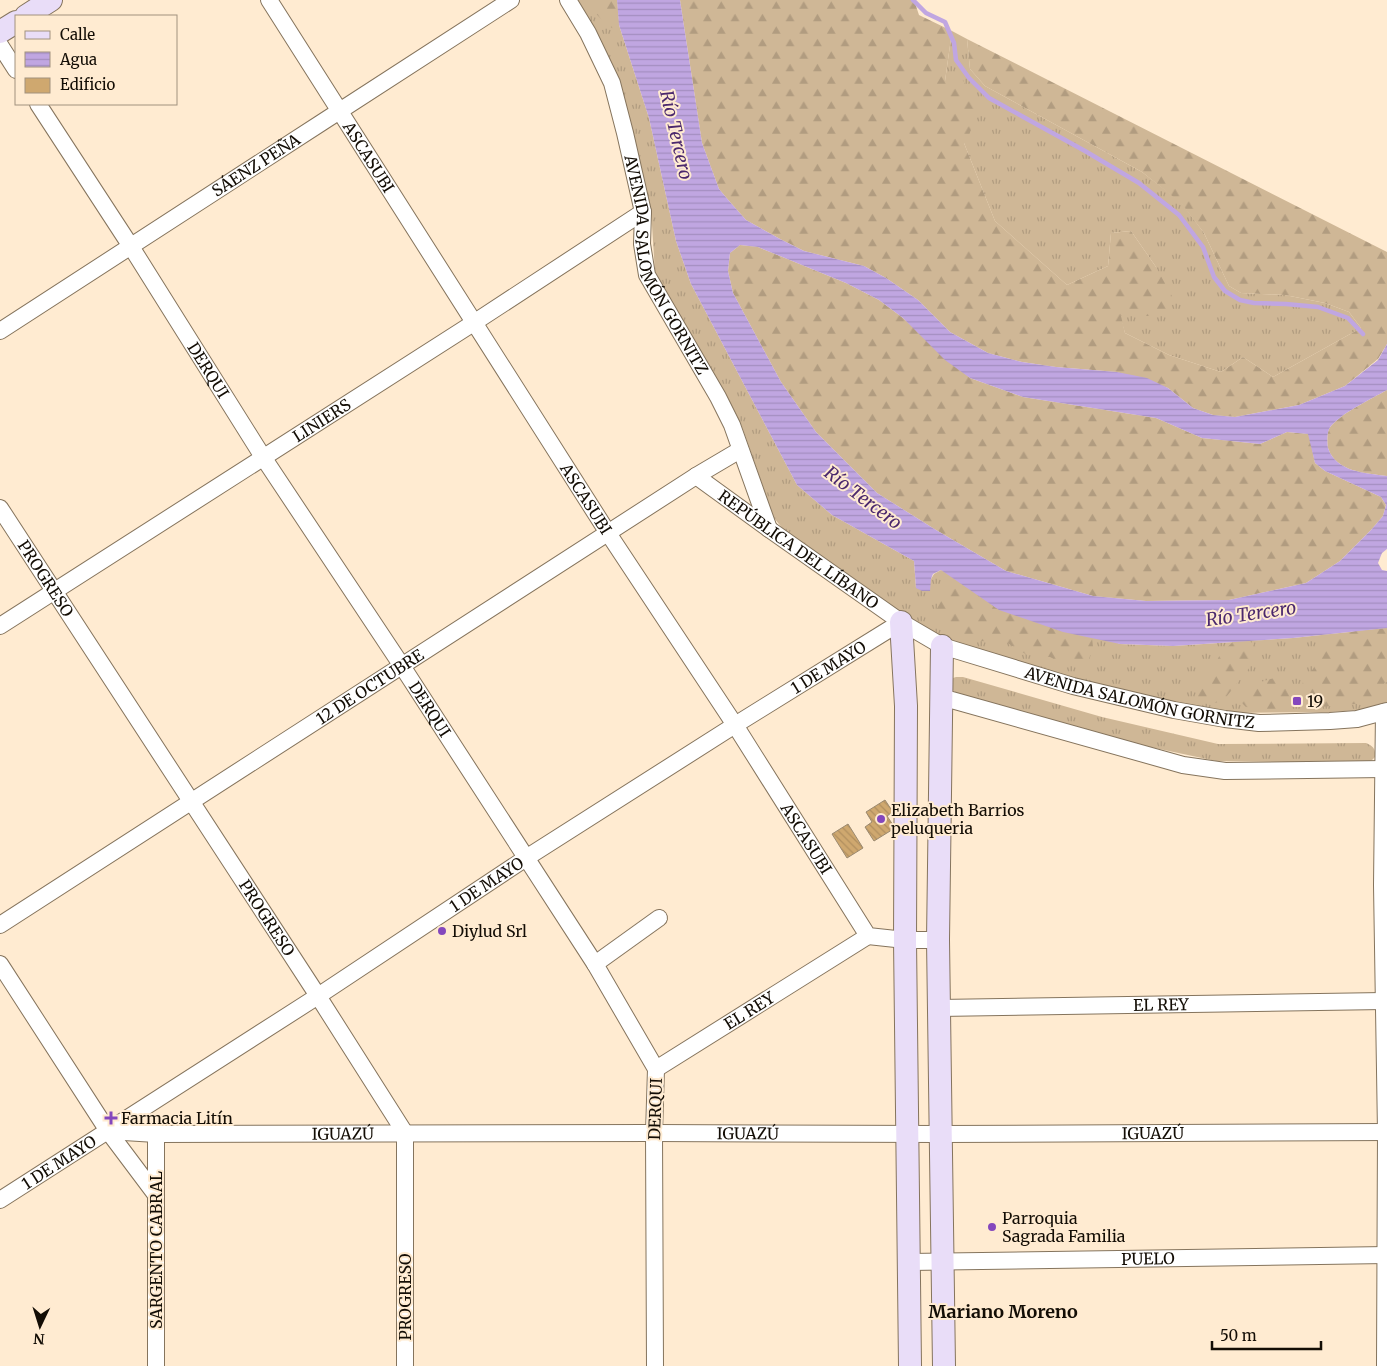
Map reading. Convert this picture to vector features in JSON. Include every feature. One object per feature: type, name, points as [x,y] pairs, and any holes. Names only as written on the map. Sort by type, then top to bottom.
[{"type":"main road","points":[[28,15],[51,0]]},
{"type":"main road","points":[[0,32],[15,23]]},
{"type":"main road","points":[[901,622],[906,706],[905,940],[910,1366]]},
{"type":"main road","points":[[942,646],[938,940],[944,1366]]},
{"type":"street","name":"SÁENZ PEÑA","points":[[0,331],[130,245],[340,112],[511,0]]},
{"type":"street","name":"AVENIDA SALOMÓN GORNITZ","points":[[568,0],[588,33],[612,82],[643,212],[642,244],[646,275],[718,397],[732,426],[769,529]]},
{"type":"street","name":"ASCASUBI","points":[[277,3],[340,112],[608,532],[735,725],[868,936]]},
{"type":"street","points":[[0,45],[15,68]]},
{"type":"street","name":"DERQUI","points":[[39,105],[130,245],[263,457],[402,666],[595,964],[656,1069],[654,1133],[655,1366]]},
{"type":"street","name":"LINIERS","points":[[0,626],[643,212]]},
{"type":"street","name":"12 DE OCTUBRE","points":[[0,924],[608,532],[740,450]]},
{"type":"street","name":"REPÚBLICA DEL LÍBANO","points":[[696,476],[901,622]]},
{"type":"street","name":"PROGRESO","points":[[0,508],[405,1133],[405,1366]]},
{"type":"street","name":"AVENIDA SALOMÓN GORNITZ","points":[[901,622],[942,646],[1073,686],[1174,710],[1259,723],[1358,719],[1385,712]]},
{"type":"street","name":"1 DE MAYO","points":[[0,1200],[318,996],[526,858],[901,622]]},
{"type":"street","points":[[941,696],[1183,765],[1225,771],[1384,769]]},
{"type":"street","points":[[1385,712],[1386,1366]]},
{"type":"street","points":[[595,964],[659,918]]},
{"type":"street","points":[[868,936],[905,940],[938,940]]},
{"type":"street","name":"EL REY","points":[[656,1069],[868,936]]},
{"type":"street","points":[[0,964],[108,1131],[156,1195]]},
{"type":"street","name":"EL REY","points":[[939,1008],[1384,1001]]},
{"type":"street","name":"IGUAZÚ","points":[[108,1131],[156,1134],[1386,1132]]},
{"type":"street","name":"SARGENTO CABRAL","points":[[156,1134],[156,1366]]},
{"type":"street","name":"PUELO","points":[[908,1262],[1387,1255]]},
{"type":"green space","points":[[576,0],[617,0],[619,25],[649,118],[676,241],[691,284],[797,485],[832,515],[914,561],[916,588],[941,570],[1120,644],[1173,646],[1293,638],[1387,628],[1387,702],[1360,710],[1230,713],[1176,704],[1075,678],[944,639],[905,616],[788,535],[774,518],[736,414],[655,273],[651,209],[620,83],[600,41]]},
{"type":"green space","points":[[595,0],[617,0],[619,25],[615,29],[606,24],[594,12]]},
{"type":"green space","points":[[680,0],[914,0],[919,15],[952,31],[945,81],[962,79],[982,109],[964,143],[995,221],[1067,285],[1108,266],[1111,233],[1131,231],[1156,267],[1172,296],[1164,316],[1121,316],[1125,333],[1169,355],[1221,372],[1243,357],[1273,377],[1361,328],[1349,312],[1325,303],[1285,295],[1241,293],[1229,286],[1204,233],[1181,203],[1142,172],[985,86],[970,69],[967,39],[1387,252],[1387,344],[1378,359],[1345,386],[1299,405],[1235,417],[1213,415],[1193,408],[1168,388],[1117,372],[1022,362],[988,353],[950,332],[918,300],[886,278],[864,266],[804,251],[746,220],[730,202],[719,189],[702,143]]},
{"type":"green space","points":[[952,31],[967,39],[970,69],[985,86],[1142,172],[1181,202],[1204,233],[1229,286],[1241,293],[1285,295],[1325,303],[1349,312],[1361,328],[1273,377],[1243,357],[1221,372],[1169,355],[1125,333],[1120,316],[1164,316],[1156,267],[1131,231],[1111,233],[1108,266],[1067,285],[995,221],[964,143],[945,81]]},
{"type":"green space","points":[[740,245],[758,247],[846,283],[879,300],[903,318],[970,378],[1023,397],[1156,418],[1202,438],[1260,444],[1287,432],[1309,434],[1315,463],[1325,471],[1381,497],[1386,505],[1383,516],[1340,561],[1306,583],[1229,600],[1146,601],[1093,596],[1006,571],[877,493],[816,432],[781,382],[733,293],[728,271],[730,253]]},
{"type":"green space","points":[[1387,390],[1387,476],[1344,467],[1332,456],[1328,448],[1327,438],[1329,429],[1339,418]]},
{"type":"green space","points":[[954,584],[960,584],[999,610],[1063,632],[1092,638],[1093,647],[1089,659],[1064,664],[1050,657],[1027,655],[1006,642],[979,641],[940,625],[935,614],[946,588]]},
{"type":"green space","points":[[1387,628],[1387,682],[1384,683],[1378,696],[1366,703],[1320,707],[1305,703],[1301,693],[1303,681],[1313,669],[1331,638],[1355,631]]},
{"type":"green space","points":[[1248,640],[1256,648],[1257,658],[1223,701],[1210,704],[1195,701],[1200,681],[1210,673],[1221,653],[1234,641]]},
{"type":"green space","points":[[963,677],[1102,717],[1218,744],[1366,743],[1374,748],[1375,757],[1366,763],[1216,761],[1136,744],[958,694],[951,689],[953,678]]},
{"type":"green space","points":[[1274,678],[1283,684],[1290,697],[1283,706],[1271,710],[1258,709],[1246,707],[1239,700],[1240,692],[1248,686]]},
{"type":"water","name":"Río Tercero","points":[[617,0],[680,0],[702,143],[719,189],[746,220],[804,251],[864,266],[886,278],[918,300],[950,332],[988,353],[1022,362],[1117,372],[1147,378],[1168,388],[1193,408],[1213,415],[1235,417],[1299,405],[1345,386],[1378,360],[1387,344],[1387,390],[1339,418],[1329,429],[1327,441],[1332,456],[1344,467],[1387,476],[1387,549],[1382,553],[1378,563],[1382,570],[1387,571],[1387,628],[1293,638],[1173,646],[1120,644],[1063,632],[999,610],[941,570],[933,574],[930,591],[922,591],[916,588],[914,561],[832,515],[797,485],[769,432],[691,284],[676,241],[649,118],[619,25]],"holes":[[[740,245],[758,247],[846,283],[879,300],[903,318],[945,360],[970,378],[1023,397],[1156,418],[1202,438],[1260,444],[1287,432],[1308,434],[1315,463],[1325,471],[1381,497],[1386,505],[1383,516],[1340,561],[1306,583],[1229,600],[1146,601],[1093,596],[1006,571],[877,493],[816,432],[781,382],[733,293],[728,271],[730,253]]]},
{"type":"building","points":[[885,800],[893,812],[887,816],[895,828],[874,841],[865,827],[872,822],[866,812]]},
{"type":"building","points":[[848,824],[863,848],[847,858],[832,834]]},
{"type":"waterway","points":[[913,0],[926,13],[945,22],[954,43],[956,60],[969,78],[989,98],[1139,183],[1179,215],[1203,247],[1214,277],[1225,291],[1240,300],[1254,303],[1318,307],[1348,318],[1363,334]]},
{"type":"place","name":"19","points":[[1297,701]]},
{"type":"place","name":"Elizabeth Barrios peluqueria","points":[[881,819]]},
{"type":"place","name":"Diylud Srl","points":[[442,931]]},
{"type":"place","name":"Farmacia Litín","points":[[111,1118]]},
{"type":"place","name":"Parroquia Sagrada Familia","points":[[992,1227]]},
{"type":"district","name":"Mariano Moreno","points":[[1003,1312]]}]
